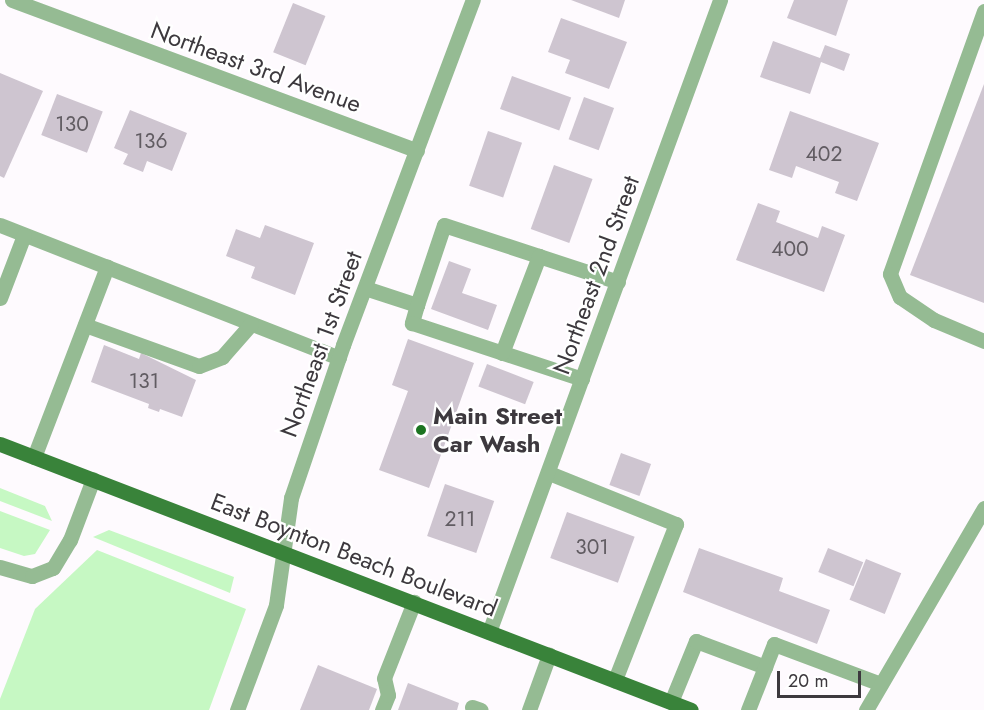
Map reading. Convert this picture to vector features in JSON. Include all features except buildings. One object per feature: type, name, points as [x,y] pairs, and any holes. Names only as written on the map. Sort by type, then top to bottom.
[{"type":"main road","name":"East Boynton Beach Boulevard","points":[[0,444],[283,551],[691,710]]},
{"type":"street","name":"Northeast 3rd Avenue","points":[[12,0],[417,150]]},
{"type":"street","name":"Northeast 1st Street","points":[[237,710],[276,605],[291,498],[339,358],[473,0]]},
{"type":"street","name":"Northeast 2nd Street","points":[[489,632],[720,0]]},
{"type":"street","points":[[984,12],[890,274],[900,297],[933,320],[984,341]]},
{"type":"street","points":[[0,225],[339,358]]},
{"type":"street","points":[[582,379],[412,323],[444,225],[618,282]]},
{"type":"street","points":[[0,298],[24,235]]},
{"type":"street","points":[[502,353],[539,256]]},
{"type":"street","points":[[34,457],[107,267]]},
{"type":"street","points":[[365,288],[417,305]]},
{"type":"street","points":[[85,324],[199,366],[222,357],[251,324]]},
{"type":"street","points":[[549,473],[676,524],[615,680]]},
{"type":"street","points":[[0,567],[32,576],[52,568],[70,540],[93,479]]},
{"type":"street","points":[[866,710],[984,508]]},
{"type":"street","points":[[382,710],[388,695],[384,678],[414,602]]},
{"type":"street","points":[[671,702],[696,641],[765,668]]},
{"type":"street","points":[[748,710],[774,644],[881,684]]},
{"type":"street","points":[[529,710],[549,655]]},
{"type":"green space","points":[[0,488],[45,506],[52,521],[0,501]]},
{"type":"green space","points":[[0,511],[50,530],[35,554],[24,556],[0,548]]},
{"type":"green space","points":[[109,530],[234,577],[230,593],[93,537]]},
{"type":"green space","points":[[97,550],[246,609],[209,710],[0,710],[0,699],[35,609]]},
{"type":"place","name":"Main Street Car Wash","points":[[421,430]]}]
